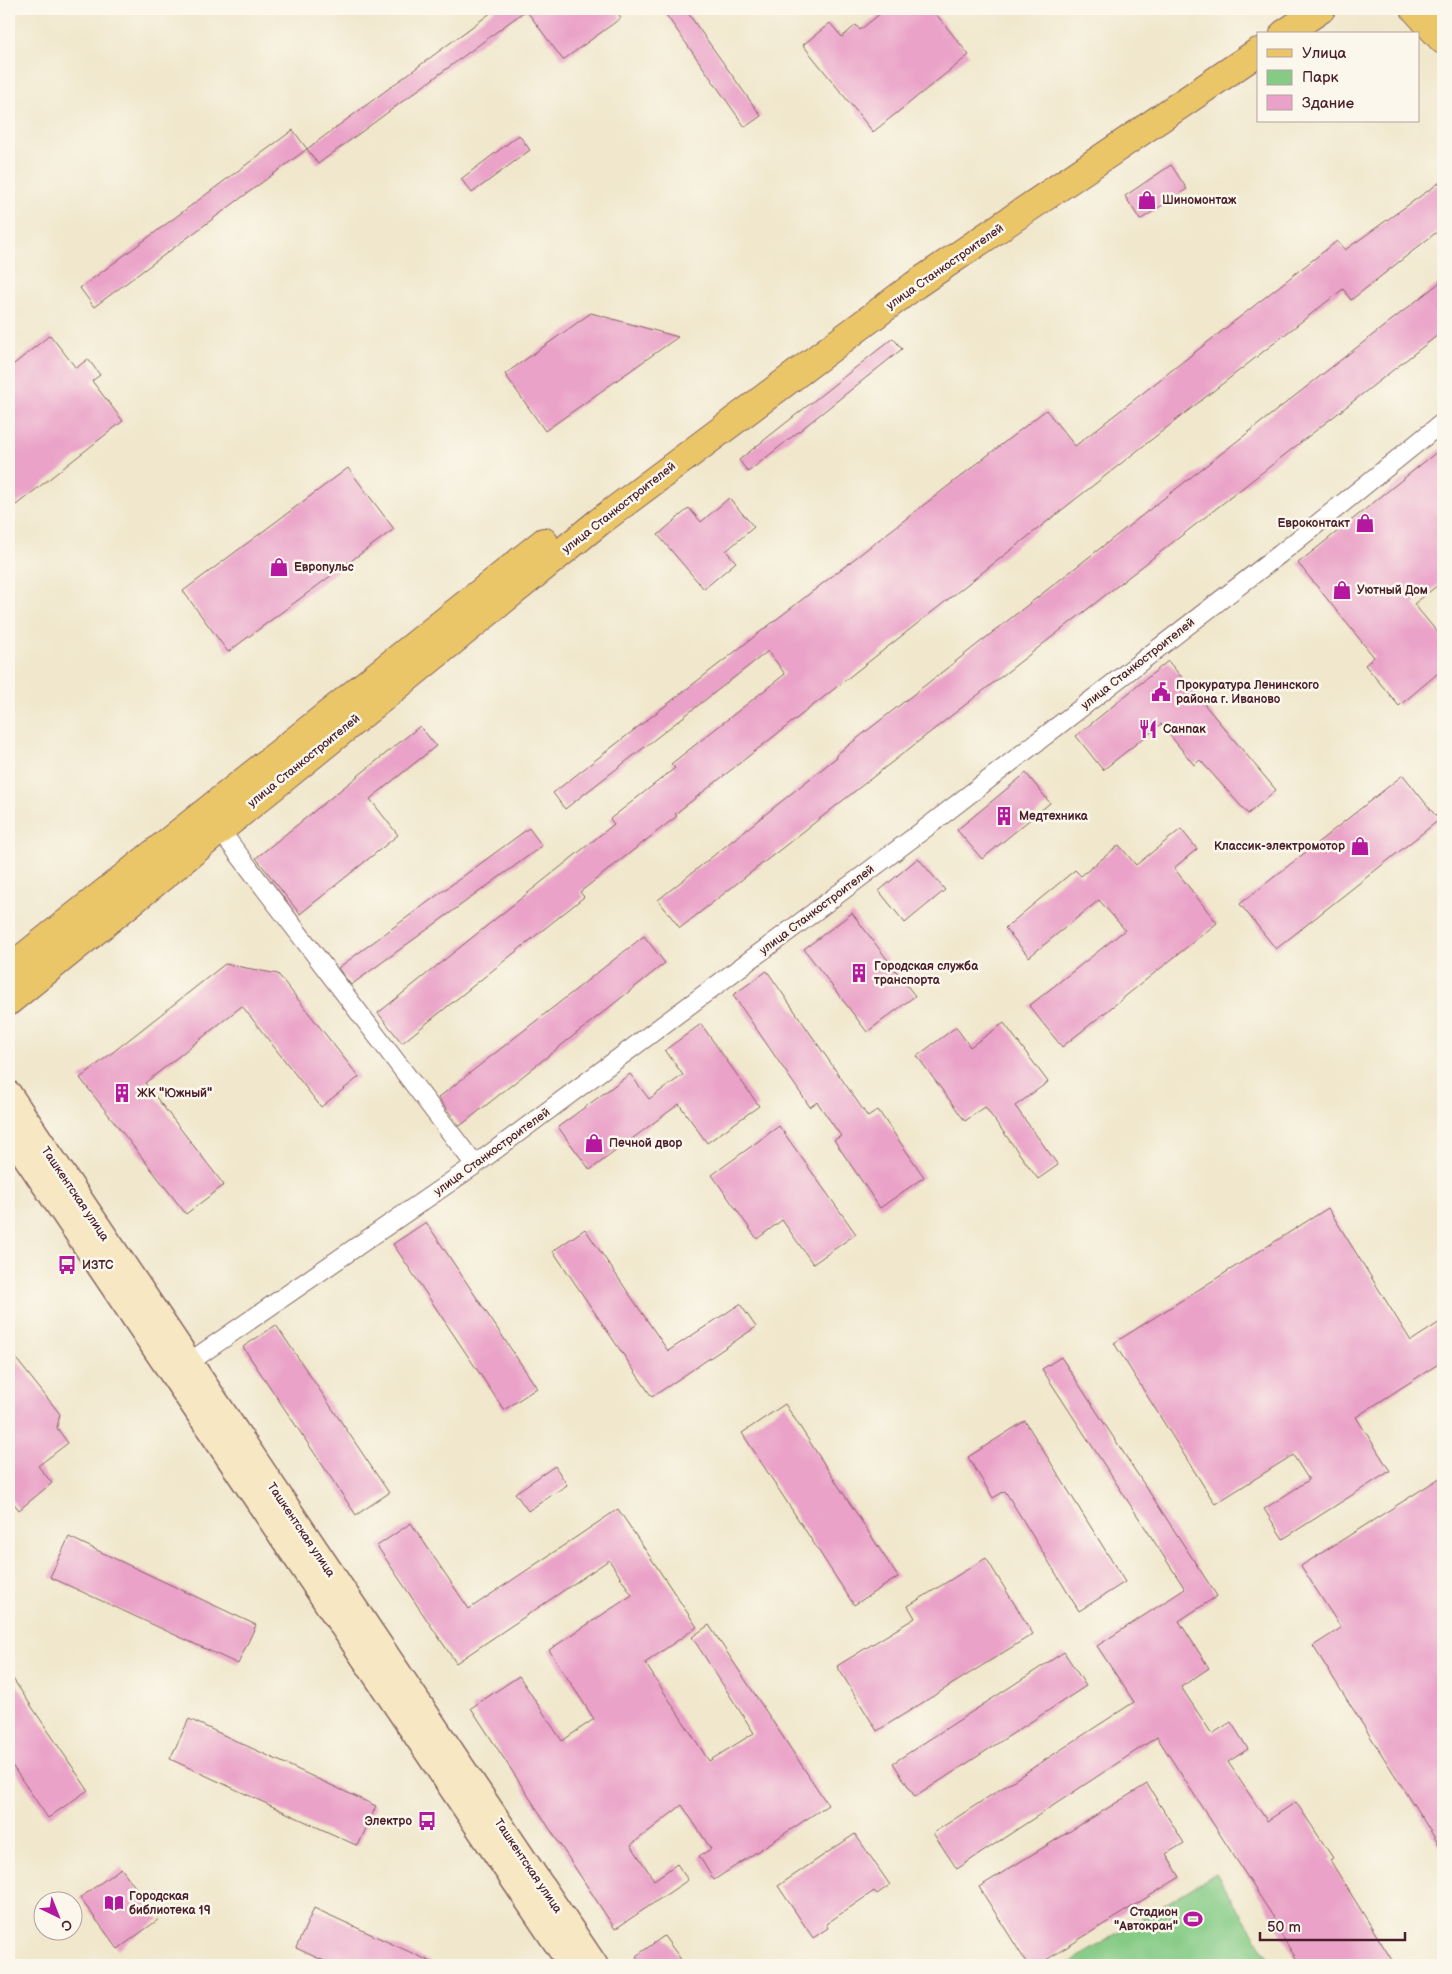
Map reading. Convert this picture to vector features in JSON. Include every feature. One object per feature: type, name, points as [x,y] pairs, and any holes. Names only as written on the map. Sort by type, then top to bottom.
[{"type":"main road","name":"улица Станкостроителей","points":[[1262,32],[1296,9]]},
{"type":"main road","points":[[1287,32],[1321,9]]},
{"type":"main road","points":[[1415,9],[1443,40]]},
{"type":"main road","name":"улица Станкостроителей","points":[[9,969],[588,506],[906,273],[1257,35]]},
{"type":"main road","name":"улица Станкостроителей","points":[[9,1001],[599,522],[915,285],[1257,53]]},
{"type":"main road","name":"Ташкентская улица","points":[[9,1094],[180,1368]]},
{"type":"main road","name":"Ташкентская улица","points":[[9,1132],[209,1410],[423,1728],[571,1965]]},
{"type":"main road","name":"Ташкентская улица","points":[[423,1728],[595,1965]]},
{"type":"street","name":"улица Станкостроителей","points":[[180,1368],[475,1165],[922,831],[1280,554],[1443,422]]},
{"type":"street","points":[[220,830],[475,1165]]},
{"type":"green space","name":"Стадион \"Автокран\"","points":[[1216,1873],[1273,1965],[1066,1965]]},
{"type":"building","points":[[496,9],[615,9],[621,18],[563,60],[526,10],[318,164],[307,149]]},
{"type":"building","points":[[662,9],[685,9],[761,116],[745,127]]},
{"type":"building","points":[[886,9],[932,9],[969,55],[873,132],[803,45],[830,23],[842,37],[856,25],[860,30]]},
{"type":"building","points":[[293,130],[307,149],[94,307],[80,288]]},
{"type":"building","points":[[519,135],[530,150],[472,193],[461,179]]},
{"type":"building","points":[[1171,165],[1187,189],[1140,220],[1125,196]]},
{"type":"building","points":[[1443,180],[1443,227],[1351,300],[1343,289],[675,814],[677,816],[580,892],[584,897],[402,1043],[378,1013],[614,824],[610,819],[675,768],[671,764],[785,674],[768,651],[565,809],[553,793],[1046,410],[1075,446],[1337,241],[1345,250]]},
{"type":"building","points":[[1443,280],[1443,331],[680,928],[658,900],[837,757],[836,755]]},
{"type":"building","points":[[591,313],[678,337],[545,431],[505,374]]},
{"type":"building","points":[[50,335],[76,368],[88,359],[100,375],[92,381],[123,421],[16,505],[9,497],[9,368]]},
{"type":"building","points":[[893,338],[902,349],[748,472],[739,460]]},
{"type":"building","points":[[1443,447],[1443,581],[1414,604],[1443,639],[1443,669],[1399,706],[1365,665],[1374,657],[1298,563]]},
{"type":"building","name":"Европульс","points":[[348,468],[394,529],[228,652],[183,591]]},
{"type":"building","points":[[729,498],[754,527],[726,551],[736,562],[704,589],[658,535],[689,508],[701,522]]},
{"type":"building","name":"Прокуратура Ленинского района г. Иваново","points":[[1168,661],[1276,790],[1248,814],[1200,760],[1194,765],[1161,724],[1103,770],[1076,736]]},
{"type":"building","points":[[420,726],[436,746],[370,799],[398,835],[300,914],[256,858]]},
{"type":"building","name":"Медтехника","points":[[1026,773],[1050,803],[982,859],[957,830]]},
{"type":"building","name":"Классик-электромотор","points":[[1403,775],[1439,820],[1276,949],[1240,904]]},
{"type":"building","points":[[529,828],[542,846],[351,985],[338,968]]},
{"type":"building","points":[[1181,829],[1197,849],[1174,868],[1217,923],[1062,1047],[1029,1006],[1125,930],[1099,900],[1029,957],[1005,928],[1075,870],[1081,876],[1119,845],[1136,865]]},
{"type":"building","points":[[918,858],[945,890],[905,923],[879,891]]},
{"type":"building","name":"Городская служба транспорта","points":[[852,913],[915,996],[867,1032],[804,949]]},
{"type":"building","points":[[644,936],[665,963],[460,1126],[438,1098]]},
{"type":"building","name":"ЖК \"Южный\"","points":[[225,964],[278,974],[359,1077],[321,1107],[242,1006],[145,1083],[224,1185],[186,1214],[80,1078]]},
{"type":"building","points":[[767,971],[868,1117],[878,1110],[924,1177],[880,1208],[834,1140],[841,1136],[817,1102],[810,1107],[733,995]]},
{"type":"building","points":[[1004,1023],[1048,1082],[1015,1106],[1058,1165],[1038,1179],[985,1107],[965,1121],[917,1056],[956,1027],[970,1047]]},
{"type":"building","points":[[701,1024],[759,1106],[707,1143],[679,1104],[590,1170],[558,1127],[630,1074],[649,1099],[683,1075],[665,1050]]},
{"type":"building","points":[[779,1126],[856,1234],[813,1264],[782,1220],[757,1239],[712,1175]]},
{"type":"building","points":[[1328,1208],[1411,1341],[1443,1320],[1443,1361],[1356,1417],[1390,1471],[1283,1539],[1264,1509],[1309,1480],[1293,1455],[1215,1504],[1114,1343]]},
{"type":"building","points":[[426,1222],[537,1388],[504,1410],[393,1244]]},
{"type":"building","points":[[585,1229],[668,1351],[740,1304],[756,1327],[652,1397],[553,1251]]},
{"type":"building","points":[[276,1325],[389,1493],[356,1515],[243,1347]]},
{"type":"building","points":[[9,1350],[60,1414],[57,1428],[68,1443],[38,1466],[52,1483],[19,1510],[9,1497]]},
{"type":"building","points":[[1061,1357],[1217,1596],[1179,1621],[1209,1668],[1181,1687],[1212,1734],[1231,1722],[1248,1749],[1228,1762],[1267,1821],[1296,1802],[1333,1858],[1330,1860],[1395,1965],[1300,1965],[1272,1920],[1274,1918],[1157,1737],[957,1869],[933,1833],[1134,1702],[1097,1646],[1185,1589],[1042,1369]]},
{"type":"building","points":[[785,1404],[898,1577],[854,1605],[742,1433]]},
{"type":"building","points":[[1025,1421],[1125,1582],[1079,1611],[1005,1491],[993,1498],[968,1457]]},
{"type":"building","points":[[555,1466],[567,1485],[528,1511],[515,1493]]},
{"type":"building","points":[[1443,1476],[1443,1851],[1313,1646],[1341,1628],[1301,1566]]},
{"type":"building","points":[[618,1509],[697,1627],[645,1663],[709,1761],[754,1733],[692,1637],[709,1625],[828,1805],[714,1880],[699,1856],[711,1849],[682,1805],[631,1845],[654,1880],[677,1864],[688,1880],[615,1929],[471,1708],[519,1676],[562,1741],[594,1719],[549,1650],[632,1595],[609,1560],[456,1663],[377,1546],[411,1523],[469,1609]]},
{"type":"building","points":[[69,1537],[256,1625],[238,1664],[50,1577]]},
{"type":"building","points":[[986,1558],[1033,1634],[877,1731],[837,1666],[915,1618],[908,1606]]},
{"type":"building","points":[[1064,1652],[1086,1686],[915,1797],[893,1763]]},
{"type":"building","points":[[9,1673],[88,1790],[48,1818],[9,1761]]},
{"type":"building","points":[[189,1719],[376,1806],[358,1846],[170,1759]]},
{"type":"building","points":[[1147,1784],[1184,1843],[1166,1854],[1180,1877],[1038,1965],[1028,1965],[979,1887]]},
{"type":"building","points":[[855,1834],[890,1885],[877,1894],[874,1891],[826,1924],[828,1928],[813,1938],[778,1886]]},
{"type":"building","points":[[121,1868],[159,1919],[118,1949],[82,1901],[82,1897]]},
{"type":"building","points":[[314,1908],[438,1965],[333,1965],[296,1948]]},
{"type":"building","points":[[664,1936],[685,1965],[642,1965],[636,1956]]},
{"type":"place","name":"Шиномонтаж","points":[[1147,200]]},
{"type":"place","name":"Евроконтакт","points":[[1365,523]]},
{"type":"place","name":"Европульс","points":[[279,567]]},
{"type":"place","name":"Уютный Дом","points":[[1342,590]]},
{"type":"place","name":"Прокуратура Ленинского района г. Иваново","points":[[1161,692]]},
{"type":"place","name":"Санпак","points":[[1148,729]]},
{"type":"place","name":"Медтехника","points":[[1004,816]]},
{"type":"place","name":"Классик-электромотор","points":[[1360,846]]},
{"type":"place","name":"Городская служба транспорта","points":[[859,973]]},
{"type":"place","name":"ЖК \"Южный\"","points":[[122,1093]]},
{"type":"place","name":"Печной двор","points":[[594,1143]]},
{"type":"place","name":"ИЗТС","points":[[67,1265]]},
{"type":"place","name":"Электро","points":[[427,1821]]},
{"type":"place","name":"Городская библиотека 19","points":[[114,1903]]},
{"type":"place","name":"Стадион \"Автокран\"","points":[[1193,1919]]}]
